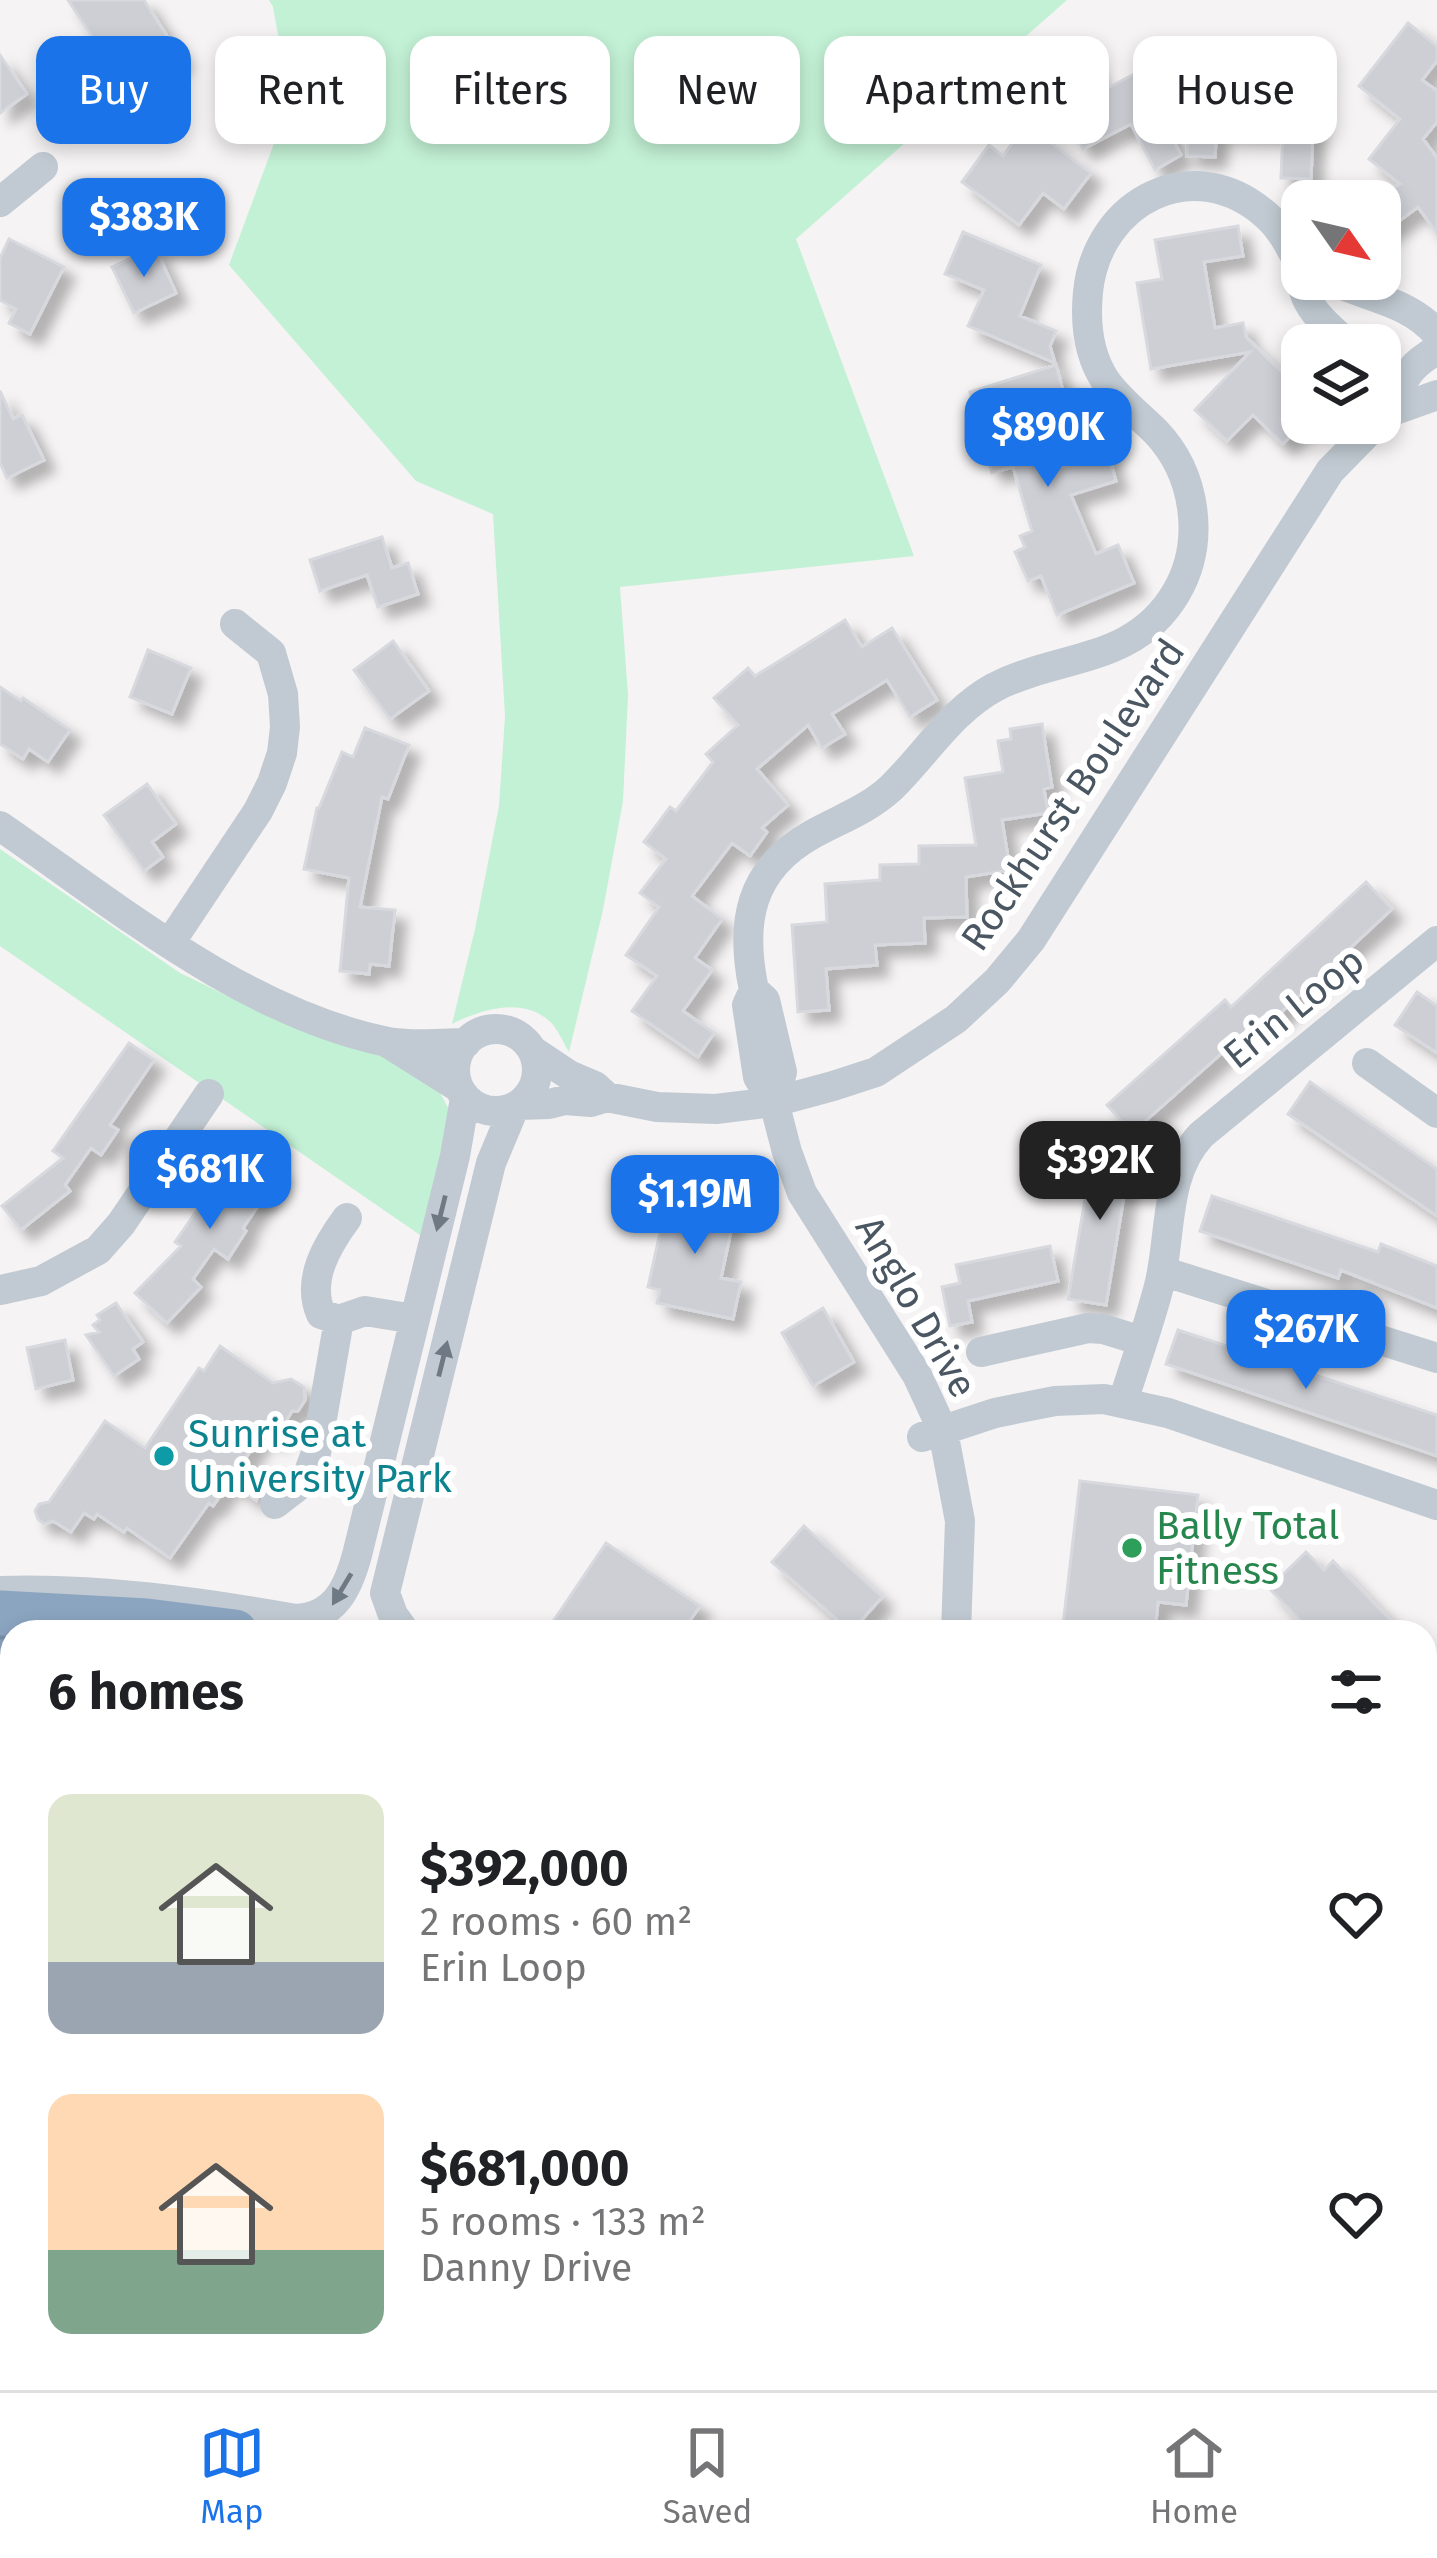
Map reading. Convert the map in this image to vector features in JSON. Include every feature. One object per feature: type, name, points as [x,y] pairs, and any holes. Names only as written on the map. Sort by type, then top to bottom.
[{"type":"highway","points":[[0,1613],[129,1620]]},
{"type":"street","points":[[0,202],[43,167]]},
{"type":"street","name":"Anglo Drive","points":[[956,1620],[960,1521],[916,1375],[802,1193],[787,1152],[774,1102],[782,1072],[765,1000],[754,991],[746,944],[748,919],[763,882],[784,855],[887,791],[957,713],[1030,673],[1117,647],[1147,627],[1178,590],[1193,529],[1187,482],[1159,436],[1107,383],[1092,352],[1088,334],[1091,273],[1118,220],[1149,196],[1180,186],[1213,188],[1243,199],[1269,217],[1281,233]]},
{"type":"street","name":"Anglo Drive","points":[[1306,300],[1326,324]]},
{"type":"street","points":[[1382,300],[1411,311],[1437,334]]},
{"type":"street","name":"Rockhurst Boulevard","points":[[1401,381],[1420,359],[1437,350]]},
{"type":"street","name":"Rockhurst Boulevard","points":[[1401,402],[1437,395]]},
{"type":"street","name":"Rockhurst Boulevard","points":[[516,1106],[607,1097],[657,1107],[774,1102],[876,1072],[956,1019],[1031,940],[1330,471],[1352,444]]},
{"type":"street","points":[[170,944],[258,811],[282,753],[283,694],[271,653],[235,624]]},
{"type":"street","points":[[0,826],[170,944],[284,1007],[388,1042],[466,1042]]},
{"type":"street","name":"Erin Loop","points":[[1123,1402],[1162,1271],[1184,1157],[1195,1142],[1437,940]]},
{"type":"street","points":[[0,1591],[136,1596],[296,1619],[319,1615],[338,1601],[351,1577],[455,1156],[462,1093],[454,1075],[455,1060],[466,1042],[484,1030],[512,1031],[533,1051],[537,1077],[533,1090],[516,1106],[491,1163],[377,1620]]},
{"type":"street","points":[[388,1042],[488,1111],[516,1106]]},
{"type":"street","name":"Rockhurst Boulevard","points":[[533,1051],[607,1097]]},
{"type":"street","points":[[1366,1063],[1437,1113]]},
{"type":"street","points":[[0,1290],[41,1282],[98,1250],[121,1224],[209,1094]]},
{"type":"street","points":[[347,1217],[319,1267],[315,1290],[321,1314],[339,1320],[365,1311],[414,1319]]},
{"type":"street","points":[[1162,1271],[1437,1358]]},
{"type":"street","points":[[275,1504],[306,1480],[316,1453],[339,1320]]},
{"type":"street","points":[[981,1352],[1088,1328],[1142,1342]]},
{"type":"street","points":[[933,1434],[995,1412],[1054,1401],[1123,1402],[1437,1504]]},
{"type":"street","points":[[385,1593],[397,1620]]},
{"type":"green space","points":[[269,0],[1067,0],[1026,36],[824,36],[824,144],[904,144],[796,239],[914,556],[620,587],[628,695],[623,801],[569,1052],[554,1026],[531,1010],[491,1009],[452,1024],[499,806],[505,716],[493,514],[416,481],[229,265],[274,144],[386,144],[386,36],[278,36]]},
{"type":"green space","points":[[0,849],[180,973],[290,1026],[412,1066],[432,1078],[452,1115],[423,1237],[0,946]]},
{"type":"building","points":[[68,0],[144,0],[167,36],[92,36]]},
{"type":"building","points":[[1408,23],[1437,46],[1437,61],[1422,80],[1437,91],[1437,122],[1423,139],[1437,158],[1437,233],[1418,207],[1401,220],[1401,180],[1369,159],[1400,119],[1359,86]]},
{"type":"building","points":[[0,55],[27,94],[0,113]]},
{"type":"building","points":[[1133,75],[1133,128],[1131,124],[1109,135],[1109,87]]},
{"type":"building","points":[[1012,144],[1053,144],[1091,173],[1064,209],[1043,193],[1019,225],[962,182],[989,145],[1003,156]]},
{"type":"building","points":[[1141,144],[1175,144],[1181,155],[1155,170]]},
{"type":"building","points":[[1187,144],[1216,144],[1215,157],[1187,156]]},
{"type":"building","points":[[1282,144],[1313,144],[1311,179],[1281,178]]},
{"type":"building","points":[[1238,226],[1243,256],[1204,262],[1215,328],[1243,323],[1246,337],[1281,371],[1281,442],[1253,415],[1227,441],[1195,410],[1250,352],[1151,369],[1137,283],[1162,279],[1155,240]]},
{"type":"building","points":[[963,232],[1041,265],[1020,316],[1056,331],[1050,346],[1055,363],[968,326],[984,290],[945,274]]},
{"type":"building","points":[[9,239],[64,267],[30,334],[9,323],[16,309],[0,300],[0,258]]},
{"type":"building","points":[[155,247],[176,293],[134,313],[112,267]]},
{"type":"building","points":[[1056,365],[1065,398],[1043,404],[1062,467],[1108,453],[1116,481],[1071,495],[1096,554],[1118,545],[1134,583],[1057,615],[1041,576],[1028,581],[1015,552],[1025,547],[1020,536],[1032,531],[1013,467],[992,473],[970,392]]},
{"type":"building","points":[[0,391],[13,419],[22,415],[44,460],[7,478],[0,463]]},
{"type":"building","points":[[382,537],[392,568],[408,563],[418,594],[378,607],[367,575],[320,591],[310,560]]},
{"type":"building","points":[[845,620],[862,647],[892,628],[937,700],[910,717],[887,680],[832,714],[845,734],[822,748],[808,725],[757,769],[788,805],[762,828],[767,832],[750,856],[732,843],[692,896],[722,919],[695,958],[712,970],[683,1011],[714,1033],[698,1057],[632,1011],[657,976],[626,955],[659,907],[640,893],[666,859],[644,842],[670,807],[676,811],[713,762],[706,754],[738,725],[714,698],[748,668],[755,676]]},
{"type":"building","points":[[393,641],[429,691],[390,719],[354,670]]},
{"type":"building","points":[[148,650],[191,668],[172,714],[130,697]]},
{"type":"building","points":[[0,687],[70,730],[48,762],[29,749],[23,759],[0,744]]},
{"type":"building","points":[[1042,724],[1052,787],[1044,789],[1048,813],[1002,820],[1010,870],[966,877],[967,917],[924,918],[925,943],[875,945],[877,965],[826,969],[829,1010],[798,1012],[792,925],[827,922],[825,884],[880,880],[880,865],[919,864],[919,846],[976,845],[965,778],[1003,772],[998,741],[1011,739],[1010,729]]},
{"type":"building","points":[[365,728],[409,745],[388,799],[382,797],[360,907],[395,910],[389,966],[370,964],[369,974],[340,971],[349,878],[304,869],[317,808],[342,752],[353,757]]},
{"type":"building","points":[[147,784],[176,824],[152,842],[163,857],[144,871],[104,815]]},
{"type":"building","points":[[1366,882],[1392,909],[1273,1020],[1267,1013],[1132,1133],[1107,1105],[1225,1000],[1231,1007]]},
{"type":"building","points":[[1417,992],[1437,1006],[1437,1053],[1395,1025]]},
{"type":"building","points":[[129,1043],[154,1060],[110,1125],[118,1130],[101,1155],[91,1148],[65,1185],[70,1191],[21,1230],[2,1206],[63,1158],[53,1151]]},
{"type":"building","points":[[1310,1082],[1437,1169],[1437,1216],[1288,1114]]},
{"type":"building","points":[[1095,1141],[1132,1147],[1106,1305],[1068,1299]]},
{"type":"building","points":[[242,1145],[281,1172],[228,1259],[214,1249],[193,1279],[201,1287],[167,1323],[135,1293],[181,1246],[175,1242]]},
{"type":"building","points":[[677,1191],[730,1202],[727,1216],[734,1217],[721,1278],[741,1282],[733,1319],[657,1303],[660,1290],[648,1287],[667,1201],[675,1202]]},
{"type":"building","points":[[1212,1196],[1378,1252],[1381,1244],[1437,1266],[1437,1308],[1341,1270],[1338,1278],[1200,1231]]},
{"type":"building","points":[[1050,1246],[1058,1281],[968,1301],[972,1322],[950,1326],[942,1287],[960,1283],[956,1265]]},
{"type":"building","points":[[116,1303],[143,1342],[133,1349],[139,1359],[114,1376],[86,1335],[99,1332],[93,1325],[100,1320],[97,1315]]},
{"type":"building","points":[[823,1308],[854,1362],[813,1386],[782,1333]]},
{"type":"building","points":[[1178,1330],[1437,1415],[1437,1456],[1166,1364]]},
{"type":"building","points":[[65,1340],[73,1380],[36,1389],[27,1348]]},
{"type":"building","name":"Sunrise at University Park","points":[[220,1346],[273,1383],[291,1379],[304,1387],[305,1400],[298,1411],[292,1411],[276,1438],[264,1431],[243,1462],[272,1482],[256,1500],[230,1482],[170,1558],[97,1514],[94,1519],[84,1513],[71,1532],[53,1521],[44,1524],[38,1519],[39,1504],[49,1502],[105,1421],[145,1448],[199,1368],[204,1371]]},
{"type":"building","name":"Bally Total Fitness","points":[[1080,1481],[1198,1495],[1186,1605],[1158,1602],[1156,1620],[1064,1620]]},
{"type":"building","points":[[804,1526],[882,1597],[862,1620],[837,1620],[772,1562]]},
{"type":"building","points":[[606,1543],[700,1606],[690,1620],[554,1620]]},
{"type":"building","points":[[1306,1552],[1324,1570],[1333,1561],[1390,1620],[1300,1620],[1269,1588]]},
{"type":"place","name":"Sunrise at University Park","points":[[164,1456]]},
{"type":"place","name":"Bally Total Fitness","points":[[1132,1548]]}]
